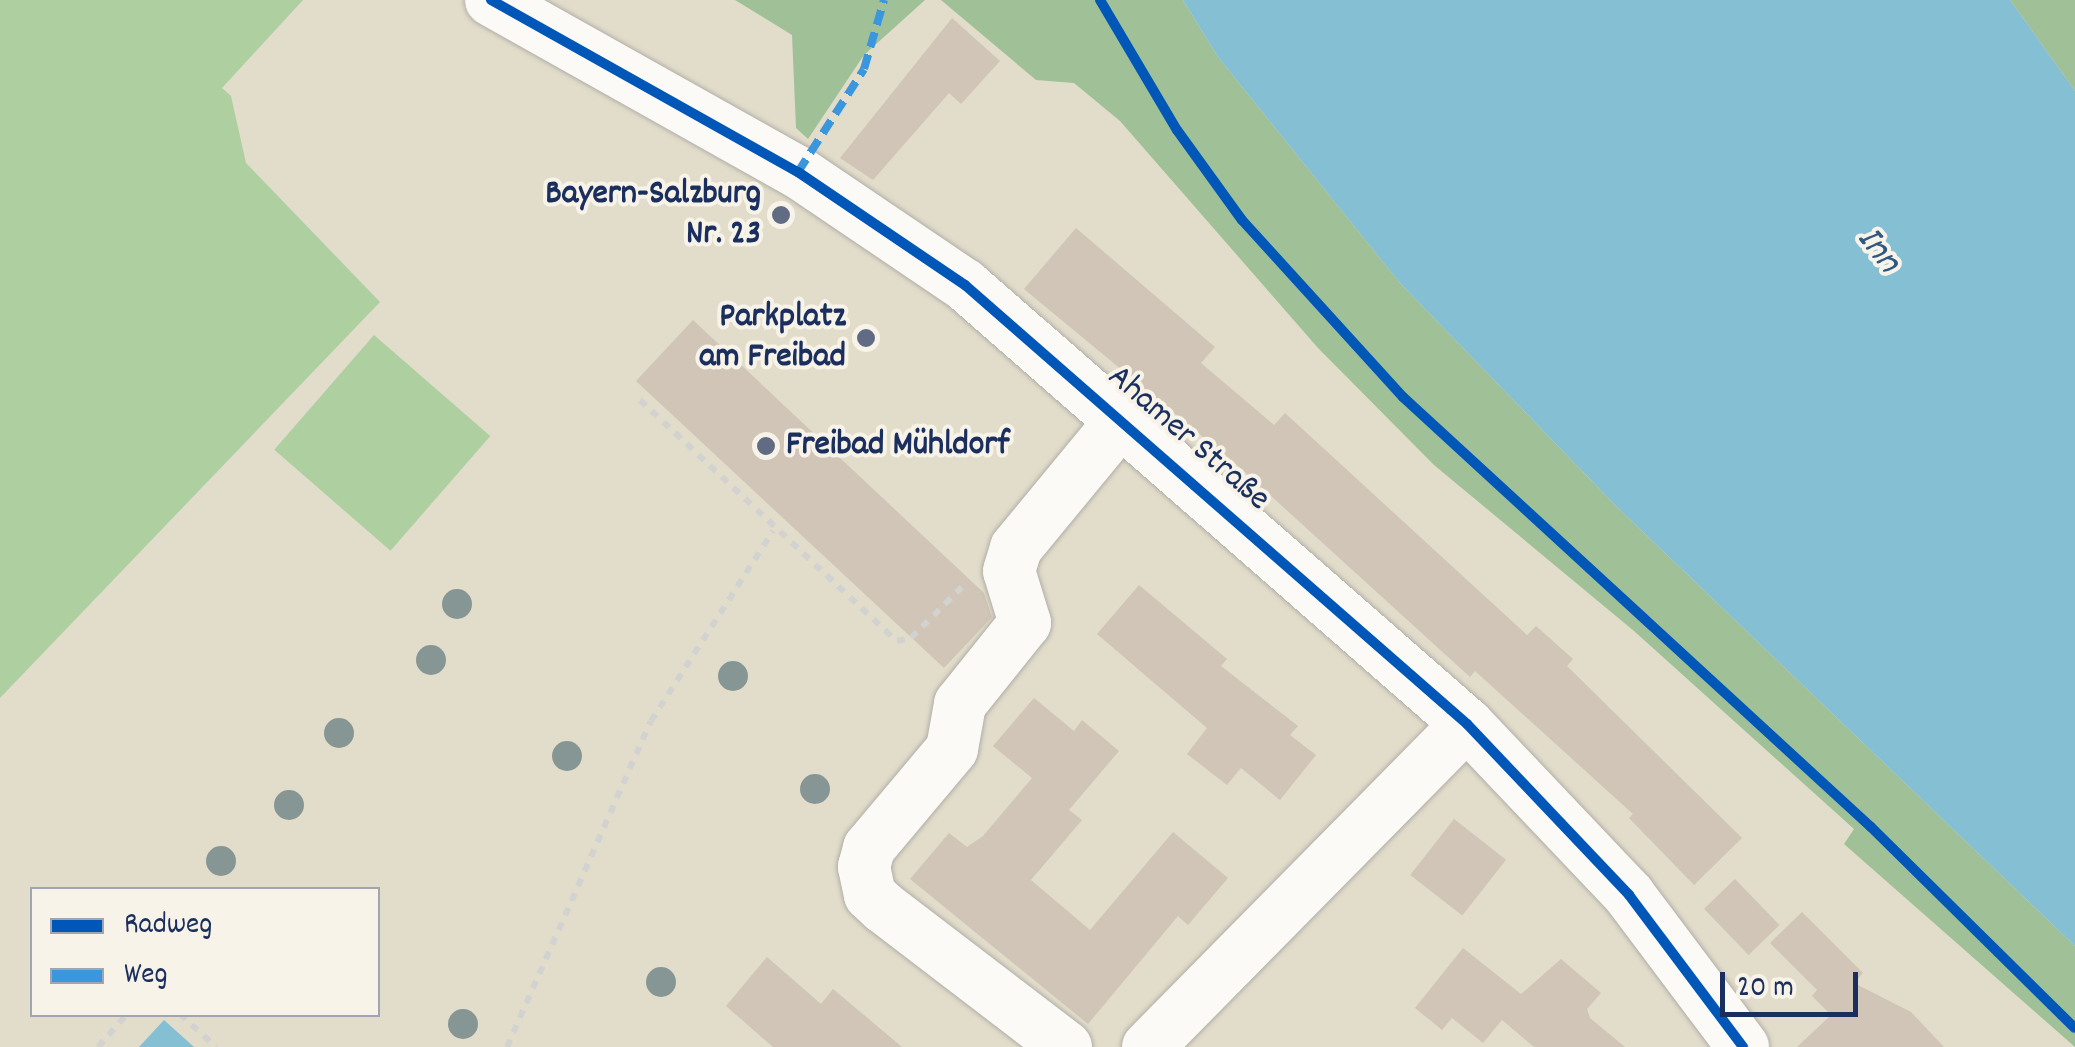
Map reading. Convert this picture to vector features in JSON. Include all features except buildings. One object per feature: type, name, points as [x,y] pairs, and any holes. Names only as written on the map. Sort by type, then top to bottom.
[{"type":"street","name":"Ahamer Straße","points":[[491,0],[867,217],[965,285],[1123,418],[1467,724],[1629,894],[1743,1047]]},
{"type":"street","name":"Ahamer Straße","points":[[1009,572],[1016,548],[1123,418]]},
{"type":"street","points":[[1009,572],[1025,622],[960,704],[952,750],[869,848],[864,879],[884,908],[1066,1047]]},
{"type":"street","points":[[1148,1047],[1467,724]]},
{"type":"path","points":[[640,400],[773,531],[898,641],[911,638],[970,580],[1009,572]]},
{"type":"path","points":[[507,1047],[650,722],[773,531]]},
{"type":"path","points":[[98,1047],[124,1017]]},
{"type":"path","points":[[183,1017],[216,1047]]},
{"type":"green space","points":[[0,0],[303,0],[222,88],[231,96],[246,163],[380,302],[0,698]]},
{"type":"green space","points":[[735,0],[925,0],[864,55],[808,139],[796,128],[792,35]]},
{"type":"green space","points":[[941,0],[1183,0],[1218,57],[1400,283],[1617,507],[2075,946],[2075,1047],[1844,844],[1854,829],[1634,631],[1434,465],[1318,348],[1120,121],[1074,83],[1036,80]]},
{"type":"green space","points":[[2010,0],[2075,0],[2075,91]]},
{"type":"green space","points":[[374,335],[490,436],[391,551],[274,450]]},
{"type":"water","name":"Inn","points":[[1183,0],[2010,0],[2075,91],[2075,946],[1617,507],[1400,283],[1218,57]]},
{"type":"water","points":[[164,1020],[194,1047],[139,1047]]},
{"type":"marked path","points":[[798,172],[864,69],[884,0]]},
{"type":"cycle path","points":[[491,0],[798,172],[965,285],[1467,724],[1629,895],[1743,1047]]},
{"type":"cycle path","points":[[1100,0],[1177,130],[1242,220],[1403,397],[1871,827],[2075,1028]]},
{"type":"place","name":"Bayern-Salzburg Nr. 23","points":[[781,215]]},
{"type":"place","name":"Parkplatz am Freibad","points":[[866,338]]},
{"type":"place","name":"Freibad Mühldorf","points":[[766,446]]}]
